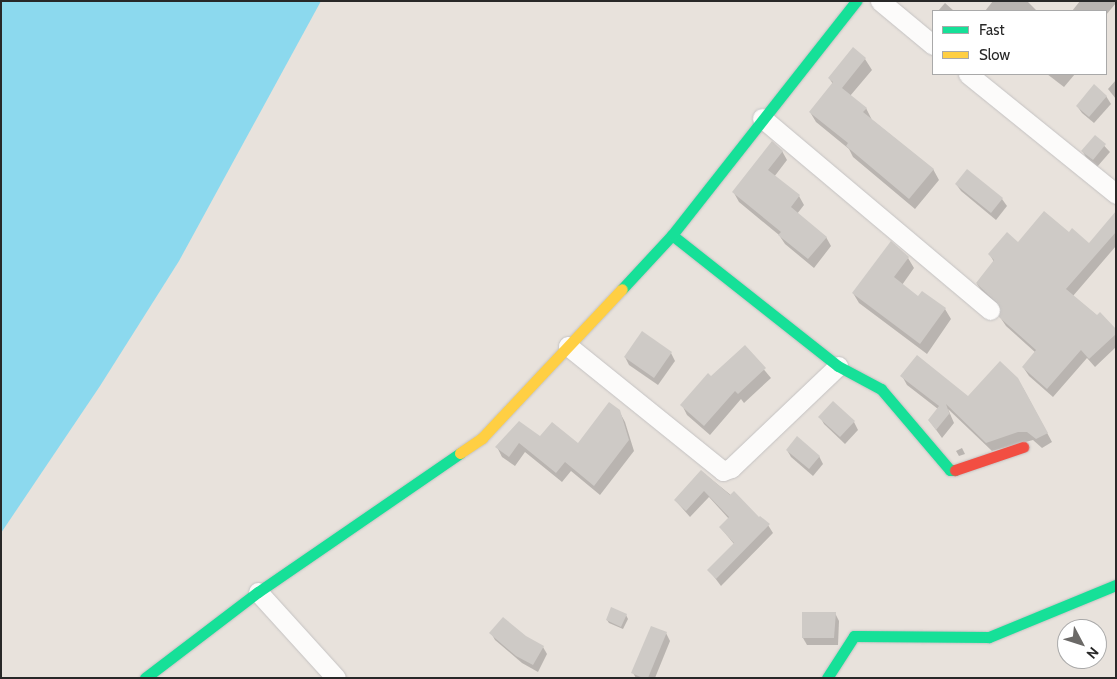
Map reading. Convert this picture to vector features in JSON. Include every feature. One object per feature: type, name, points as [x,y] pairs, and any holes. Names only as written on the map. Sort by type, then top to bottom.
[{"type":"street","points":[[145,678],[258,592],[482,438],[672,235],[762,118],[856,1]]},
{"type":"street","points":[[880,1],[932,44]]},
{"type":"street","points":[[969,75],[1116,194]]},
{"type":"street","points":[[762,118],[990,310]]},
{"type":"street","points":[[672,235],[838,366],[881,389],[950,470],[1023,447]]},
{"type":"street","points":[[568,346],[724,471],[730,468],[838,366]]},
{"type":"street","points":[[827,678],[854,636],[989,637],[1116,585]]},
{"type":"street","points":[[258,592],[336,678]]},
{"type":"water","points":[[1,1],[321,1],[179,261],[100,386],[1,533]]},
{"type":"building","points":[[853,47],[866,58],[842,88],[867,108],[863,112],[934,169],[909,199],[846,146],[848,143],[809,112],[833,82],[828,78]]},
{"type":"building","points":[[1094,84],[1107,96],[1089,117],[1076,106]]},
{"type":"building","points":[[1095,135],[1106,144],[1093,160],[1081,151]]},
{"type":"building","points":[[772,141],[783,151],[768,170],[800,195],[791,207],[827,237],[808,259],[778,235],[781,232],[732,192]]},
{"type":"building","points":[[967,169],[1003,198],[991,213],[955,184]]},
{"type":"building","points":[[1044,211],[1069,232],[1072,228],[1089,243],[1116,211],[1116,232],[1066,289],[1097,315],[1100,312],[1116,329],[1116,334],[1089,359],[1081,350],[1047,389],[1022,367],[1036,350],[999,317],[1000,306],[976,283],[994,260],[988,254],[1007,232],[1018,242]]},
{"type":"building","points":[[891,241],[909,257],[894,277],[918,296],[922,291],[946,308],[920,344],[852,293]]},
{"type":"building","points":[[642,331],[672,352],[654,378],[624,357]]},
{"type":"building","points":[[745,345],[766,368],[738,394],[735,391],[704,426],[680,405],[708,373],[711,376]]},
{"type":"building","points":[[917,355],[968,396],[1000,361],[1018,378],[1048,433],[1036,439],[1027,432],[1018,432],[986,443],[946,404],[950,415],[936,430],[928,420],[939,406],[900,376]]},
{"type":"building","points":[[833,401],[855,421],[840,437],[818,417]]},
{"type":"building","points":[[609,402],[620,410],[629,440],[594,486],[565,462],[556,473],[519,443],[509,457],[495,447],[519,421],[540,436],[552,422],[578,443]]},
{"type":"building","points":[[797,436],[820,456],[809,469],[786,450]]},
{"type":"building","points":[[701,470],[730,495],[734,491],[759,517],[770,524],[716,579],[707,570],[734,543],[719,527],[729,517],[704,491],[686,511],[674,500]]},
{"type":"building","points":[[611,607],[627,614],[621,627],[606,620]]},
{"type":"building","points":[[802,612],[836,612],[834,638],[802,638]]},
{"type":"building","points":[[503,617],[526,636],[544,646],[533,665],[516,656],[489,633]]},
{"type":"building","points":[[651,626],[667,632],[648,678],[643,678],[631,673]]},
{"type":"traffic: fast","points":[[622,289],[672,235],[856,1]]},
{"type":"traffic: fast","points":[[672,235],[838,366],[881,389],[950,470],[955,470]]},
{"type":"traffic: fast","points":[[145,678],[258,592],[460,453]]},
{"type":"traffic: fast","points":[[827,678],[854,636],[989,637],[1116,585]]},
{"type":"traffic: slow","points":[[460,453],[482,438],[622,289]]},
{"type":"traffic: jam","points":[[955,470],[1023,447]]}]
